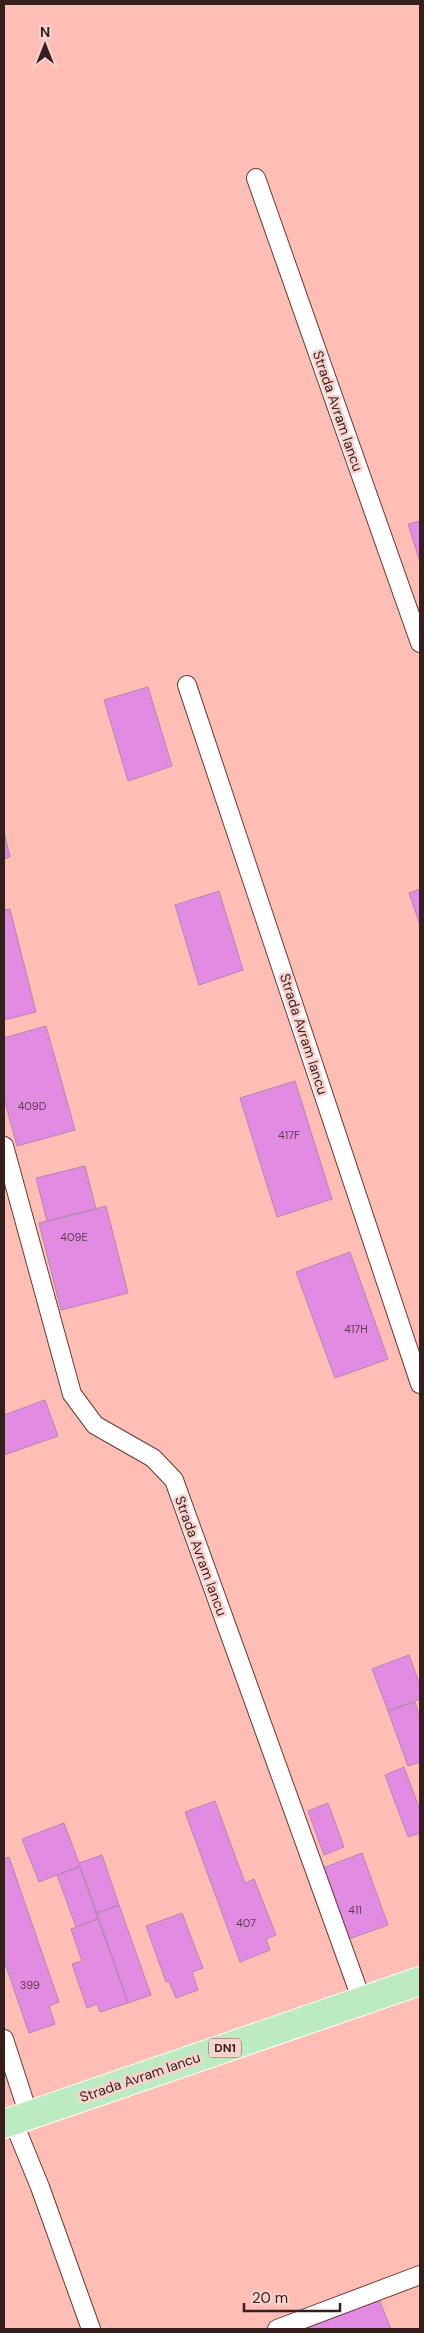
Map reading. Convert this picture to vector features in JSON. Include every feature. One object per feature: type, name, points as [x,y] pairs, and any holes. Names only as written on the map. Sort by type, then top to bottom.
[{"type":"main road","name":"Strada Avram Iancu","points":[[15,2120],[420,1981]]},
{"type":"lane","name":"Strada Avram Iancu","points":[[256,178],[420,644]]},
{"type":"lane","name":"Strada Avram Iancu","points":[[187,685],[420,1384]]},
{"type":"lane","name":"Strada Avram Iancu","points":[[4,1146],[72,1394],[95,1425],[153,1458],[174,1480],[362,2001]]},
{"type":"lane","points":[[4,2039],[15,2120],[91,2329]]},
{"type":"lane","points":[[277,2329],[420,2276]]},
{"type":"building","points":[[420,521],[420,562],[408,524]]},
{"type":"building","points":[[148,687],[172,766],[128,781],[104,700]]},
{"type":"building","points":[[4,832],[10,857],[4,859]]},
{"type":"building","points":[[420,889],[420,925],[409,893]]},
{"type":"building","points":[[219,891],[243,970],[199,985],[175,905]]},
{"type":"building","points":[[10,909],[36,1012],[4,1020],[4,910]]},
{"type":"building","points":[[46,1026],[75,1130],[17,1146],[4,1098],[4,1038]]},
{"type":"building","points":[[295,1081],[332,1199],[277,1217],[240,1098]]},
{"type":"building","points":[[85,1166],[96,1209],[47,1221],[36,1178]]},
{"type":"building","points":[[106,1206],[128,1293],[61,1310],[39,1223]]},
{"type":"building","points":[[350,1252],[388,1359],[335,1378],[296,1272]]},
{"type":"building","points":[[45,1400],[58,1436],[4,1455],[4,1415]]},
{"type":"building","points":[[409,1655],[420,1685],[420,1699],[388,1711],[372,1669]]},
{"type":"building","points":[[415,1702],[420,1718],[420,1762],[408,1766],[388,1711]]},
{"type":"building","points":[[404,1767],[420,1810],[420,1833],[408,1837],[385,1775]]},
{"type":"building","points":[[215,1801],[245,1883],[254,1879],[276,1935],[266,1939],[270,1950],[240,1962],[185,1812]]},
{"type":"building","points":[[328,1803],[344,1847],[324,1855],[308,1811]]},
{"type":"building","points":[[64,1823],[80,1866],[39,1882],[22,1839]]},
{"type":"building","points":[[362,1853],[388,1925],[349,1939],[323,1868]]},
{"type":"building","points":[[102,1855],[119,1905],[97,1913],[79,1863]]},
{"type":"building","points":[[9,1857],[59,2002],[49,2006],[55,2024],[29,2033],[4,1960],[4,1859]]},
{"type":"building","points":[[80,1867],[98,1919],[76,1927],[57,1875]]},
{"type":"building","points":[[119,1905],[151,1995],[128,2003],[97,1913]]},
{"type":"building","points":[[182,1913],[203,1968],[192,1972],[198,1990],[176,1998],[169,1981],[166,1982],[146,1926]]},
{"type":"building","points":[[98,1919],[128,2003],[100,2012],[97,2004],[87,2008],[72,1964],[82,1961],[71,1929]]},
{"type":"building","points":[[379,2299],[391,2329],[301,2329]]}]
